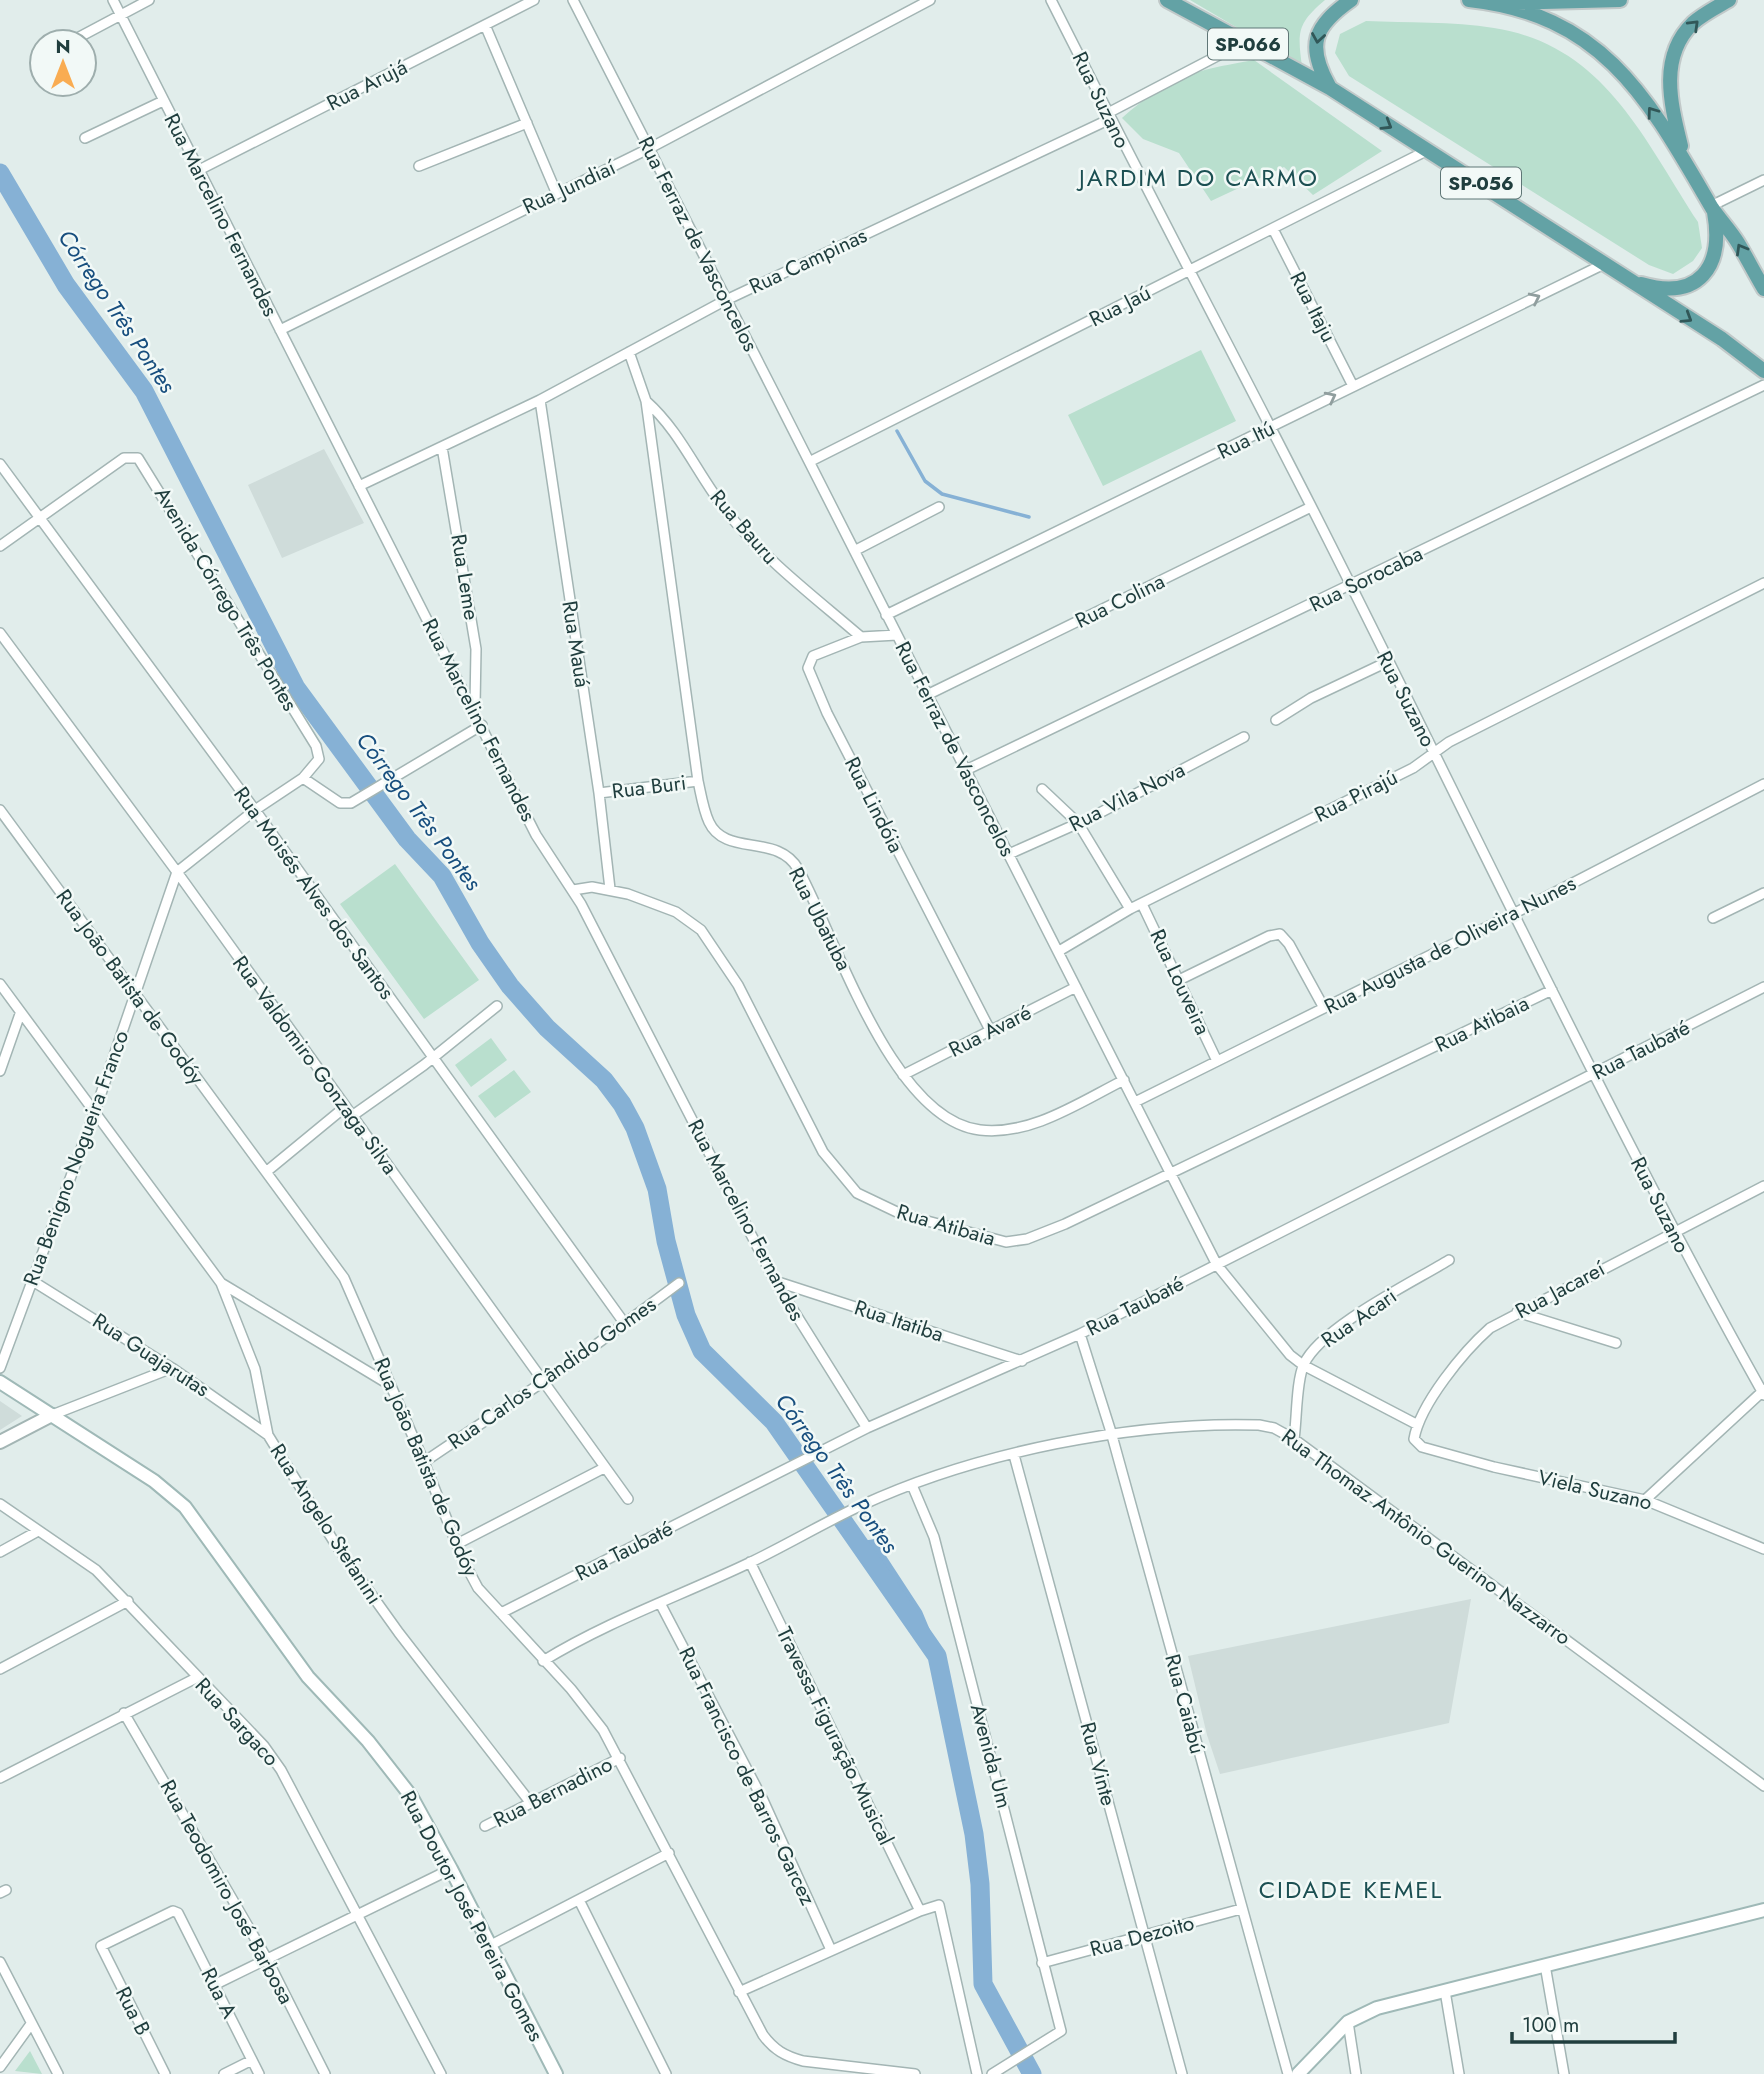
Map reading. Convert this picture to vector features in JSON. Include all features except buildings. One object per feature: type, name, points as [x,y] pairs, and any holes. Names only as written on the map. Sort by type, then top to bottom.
[{"type":"main road","name":"SP-066","points":[[1167,0],[1330,88]]},
{"type":"main road","points":[[1330,88],[1317,58],[1316,41],[1320,25],[1351,0]]},
{"type":"main road","points":[[1468,0],[1502,4],[1620,0]]},
{"type":"main road","points":[[1683,158],[1669,91],[1671,65],[1681,38],[1693,23],[1729,0]]},
{"type":"main road","points":[[1502,4],[1570,30],[1609,57],[1639,94],[1683,158],[1713,208],[1737,241],[1764,289]]},
{"type":"main road","name":"SP-056","points":[[1330,88],[1339,97],[1430,150],[1630,281]]},
{"type":"main road","points":[[1630,281],[1650,287],[1675,288],[1702,278],[1711,267],[1716,254],[1718,241],[1713,208]]},
{"type":"main road","points":[[1630,281],[1722,339],[1764,372]]},
{"type":"main road","name":"Rua Doutor José Pereira Gomes","points":[[0,1382],[154,1481],[185,1507],[308,1677],[389,1766],[411,1796],[452,1869],[556,2074]]},
{"type":"main road","points":[[0,1442],[52,1415]]},
{"type":"main road","points":[[1298,2074],[1348,2022],[1377,2008],[1764,1910]]},
{"type":"street","name":"Rua Marcelino Fernandes","points":[[113,0],[359,486],[475,708],[536,835],[573,890],[775,1281],[867,1428]]},
{"type":"street","points":[[97,28],[149,0]]},
{"type":"street","name":"Rua Arujá","points":[[199,170],[534,0]]},
{"type":"street","name":"Rua Ferraz de Vasconcelos","points":[[573,0],[650,148],[724,301],[811,461],[886,615],[929,694],[1217,1265],[1264,1327],[1303,1365],[1418,1425]]},
{"type":"street","name":"Rua Jundiaí","points":[[280,330],[650,148],[930,0]]},
{"type":"street","name":"Rua Suzano","points":[[1051,0],[1188,272],[1311,507],[1673,1231],[1763,1392]]},
{"type":"street","points":[[485,25],[556,192]]},
{"type":"street","name":"Rua Campinas","points":[[359,486],[540,400],[724,301],[1109,116],[1244,42]]},
{"type":"street","points":[[85,138],[163,101]]},
{"type":"street","points":[[419,166],[527,123]]},
{"type":"street","name":"Rua Jaú","points":[[811,461],[1430,150]]},
{"type":"street","points":[[1713,208],[1764,180]]},
{"type":"street","name":"Rua Itaju","points":[[1273,229],[1353,386]]},
{"type":"street","name":"Rua Itú","points":[[886,615],[1604,264]]},
{"type":"street","name":"Rua Ubatuba","points":[[629,352],[646,401],[698,781],[709,823],[719,836],[733,842],[774,848],[797,867],[829,937],[903,1075],[928,1105],[963,1126],[980,1130],[1023,1126],[1054,1116],[1124,1080]]},
{"type":"street","name":"Rua Sorocaba","points":[[966,769],[1764,385]]},
{"type":"street","name":"Rua Mauá","points":[[540,400],[599,793],[610,889]]},
{"type":"street","name":"Rua Bauru","points":[[646,401],[673,427],[712,492],[732,519],[781,568],[861,637]]},
{"type":"street","name":"Rua Leme","points":[[442,447],[476,649],[475,708]]},
{"type":"street","name":"Avenida Córrego Três Pontes","points":[[39,518],[124,458],[132,456],[144,464],[319,753],[317,764],[303,778]]},
{"type":"street","name":"Rua Moisés Alves dos Santos","points":[[0,464],[255,810],[625,1324]]},
{"type":"street","name":"Rua Colina","points":[[929,694],[1311,507]]},
{"type":"street","points":[[856,550],[939,508]]},
{"type":"street","points":[[0,546],[39,518]]},
{"type":"street","name":"Rua Pirajú","points":[[1059,951],[1130,909],[1413,768],[1449,742],[1764,583]]},
{"type":"street","name":"Rua Valdomiro Gonzaga Silva","points":[[0,633],[177,872],[628,1499]]},
{"type":"street","name":"Rua Lindóia","points":[[897,635],[861,637],[813,656],[808,668],[827,713],[990,1030]]},
{"type":"street","points":[[1276,720],[1311,698],[1387,662]]},
{"type":"street","points":[[177,872],[255,810],[303,778],[334,800],[351,803],[482,724]]},
{"type":"street","name":"Rua Vila Nova","points":[[1009,854],[1078,823],[1244,737]]},
{"type":"street","name":"Rua Buri","points":[[599,793],[698,781]]},
{"type":"street","name":"Rua Augusta de Oliveira Nunes","points":[[1135,1102],[1515,913],[1764,784]]},
{"type":"street","points":[[1042,789],[1078,823],[1130,909]]},
{"type":"street","name":"Rua João Batista de Godóy","points":[[0,810],[344,1278],[478,1588],[587,1708],[620,1758],[763,2035],[773,2048],[786,2056],[915,2074]]},
{"type":"street","name":"Rua Benigno Nogueira Franco","points":[[0,1368],[94,1114],[177,872]]},
{"type":"street","name":"Rua Atibaia","points":[[573,890],[610,889],[676,912],[701,930],[738,985],[823,1152],[857,1193],[901,1214],[1006,1242],[1027,1239],[1172,1174],[1552,990]]},
{"type":"street","points":[[1713,918],[1764,893]]},
{"type":"street","name":"Rua Louveira","points":[[1142,904],[1217,1061]]},
{"type":"street","points":[[1179,980],[1269,936],[1280,934],[1289,944],[1324,1008]]},
{"type":"street","name":"Rua Angelo Stefanini","points":[[0,984],[221,1283],[255,1369],[268,1435],[336,1545],[399,1633],[530,1802]]},
{"type":"street","name":"Rua Avaré","points":[[903,1075],[1076,987]]},
{"type":"street","name":"Rua Taubaté","points":[[501,1612],[867,1428],[1080,1334],[1764,987]]},
{"type":"street","points":[[352,1116],[433,1058],[497,1006]]},
{"type":"street","points":[[0,1071],[20,1014]]},
{"type":"street","points":[[266,1172],[345,1107]]},
{"type":"street","name":"Rua Jacareí","points":[[1418,1425],[1454,1364],[1490,1328],[1764,1186]]},
{"type":"street","name":"Rua Acari","points":[[1294,1439],[1303,1365],[1313,1350],[1359,1314],[1449,1260]]},
{"type":"street","name":"Rua Guajarutas","points":[[32,1280],[172,1368],[268,1435]]},
{"type":"street","name":"Rua Itatiba","points":[[775,1281],[1022,1361]]},
{"type":"street","points":[[221,1283],[390,1385]]},
{"type":"street","name":"Rua Carlos Cândido Gomes","points":[[424,1462],[625,1324],[679,1283]]},
{"type":"street","points":[[1517,1312],[1616,1343]]},
{"type":"street","name":"Rua Caiabú","points":[[1080,1334],[1111,1432],[1288,2074]]},
{"type":"street","points":[[52,1415],[148,1375],[172,1368]]},
{"type":"street","points":[[1645,1500],[1763,1392]]},
{"type":"street","name":"Rua Thomaz Antônio Guerino Nazzarro","points":[[543,1661],[599,1629],[750,1562],[863,1504],[912,1485],[1014,1455],[1111,1432],[1259,1425],[1274,1427],[1294,1439],[1764,1787]]},
{"type":"street","name":"Viela Suzano","points":[[1418,1425],[1414,1439],[1422,1447],[1507,1470],[1645,1500],[1764,1549]]},
{"type":"street","name":"Rua Vinte","points":[[1014,1455],[1182,2074]]},
{"type":"street","points":[[457,1544],[604,1468]]},
{"type":"street","name":"Avenida Um","points":[[912,1485],[934,1537],[1061,2031],[992,2074]]},
{"type":"street","name":"Rua Sargaco","points":[[0,1504],[96,1570],[128,1601],[196,1678],[237,1715],[281,1770],[441,2074]]},
{"type":"street","points":[[0,1552],[38,1531]]},
{"type":"street","name":"Travessa Figuração Musical","points":[[750,1562],[920,1910]]},
{"type":"street","points":[[0,1669],[128,1601]]},
{"type":"street","name":"Rua Francisco de Barros Garcez","points":[[660,1603],[763,1800],[831,1950]]},
{"type":"street","points":[[0,1778],[196,1678]]},
{"type":"street","name":"Rua Teodomiro José Barbosa","points":[[124,1713],[267,1959],[325,2074]]},
{"type":"street","name":"Rua Bernadino","points":[[485,1826],[620,1758]]},
{"type":"street","points":[[491,1945],[668,1853]]},
{"type":"street","points":[[214,1985],[452,1869]]},
{"type":"street","points":[[579,1900],[666,2074]]},
{"type":"street","points":[[739,1992],[920,1910],[939,1905],[977,2074]]},
{"type":"street","name":"Rua Dezoito","points":[[1042,1963],[1241,1909]]},
{"type":"street","name":"Rua B","points":[[165,2074],[101,1947],[102,1943],[171,1912],[178,1913]]},
{"type":"street","name":"Rua A","points":[[178,1913],[259,2074]]},
{"type":"street","points":[[0,1962],[3,1974],[58,2074]]},
{"type":"street","points":[[1545,1965],[1564,2074]]},
{"type":"street","points":[[1445,1991],[1459,2074]]},
{"type":"street","points":[[1348,2022],[1356,2074]]},
{"type":"street","points":[[0,2067],[31,2024]]},
{"type":"street","points":[[224,2074],[252,2060]]},
{"type":"shaded area","points":[[324,449],[364,523],[282,558],[248,485]]},
{"type":"shaded area","points":[[0,1401],[22,1416],[0,1430]]},
{"type":"shaded area","points":[[1471,1599],[1449,1723],[1220,1774],[1207,1735],[1188,1656]]},
{"type":"green space","points":[[1190,0],[1325,0],[1309,15],[1302,29],[1302,66]]},
{"type":"green space","points":[[1366,21],[1446,23],[1494,28],[1532,38],[1565,54],[1592,75],[1617,100],[1698,222],[1702,248],[1693,261],[1673,274],[1649,265],[1349,76],[1335,53],[1340,34]]},
{"type":"green space","points":[[1254,60],[1382,151],[1313,195],[1284,167],[1211,201],[1179,153],[1143,139],[1122,118],[1154,93],[1183,77]]},
{"type":"green space","points":[[1201,350],[1236,421],[1103,486],[1068,415]]},
{"type":"green space","points":[[395,864],[479,980],[424,1019],[340,904]]},
{"type":"green space","points":[[491,1038],[507,1060],[471,1087],[455,1065]]},
{"type":"green space","points":[[514,1070],[531,1092],[495,1118],[478,1096]]},
{"type":"green space","points":[[30,2051],[42,2074],[15,2071]]},
{"type":"water","points":[[875,1539],[922,1611],[948,1673],[959,1725],[954,1725],[944,1669],[916,1613],[862,1541]]},
{"type":"waterway","name":"Córrego Três Pontes","points":[[0,173],[66,285],[144,391],[296,688],[407,839],[442,876],[480,943],[510,986],[547,1028],[604,1080],[622,1104],[635,1128],[657,1189],[666,1241],[686,1315],[702,1351],[774,1422],[937,1656],[974,1834],[980,1884],[983,1984],[1032,2074]]},
{"type":"waterway","points":[[897,431],[925,481],[942,494],[1029,517]]},
{"type":"district","name":"JARDIM DO CARMO","points":[[1199,177]]},
{"type":"district","name":"CIDADE KEMEL","points":[[1351,1889]]}]
